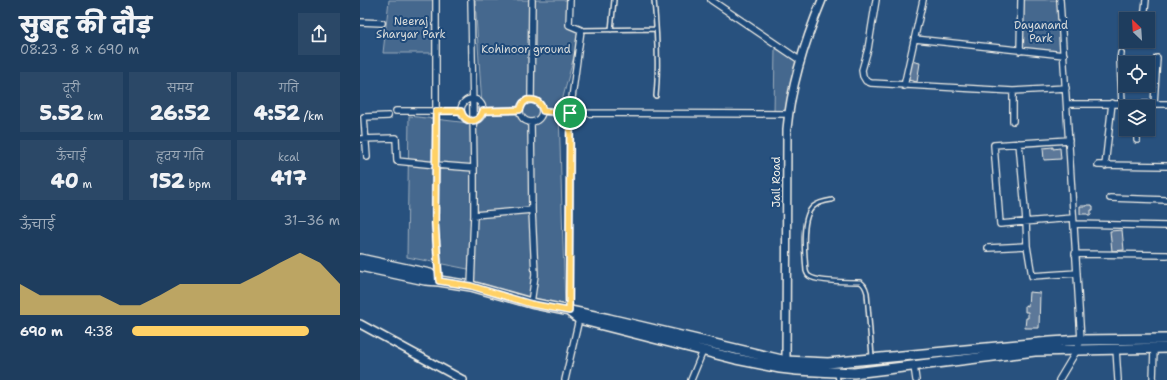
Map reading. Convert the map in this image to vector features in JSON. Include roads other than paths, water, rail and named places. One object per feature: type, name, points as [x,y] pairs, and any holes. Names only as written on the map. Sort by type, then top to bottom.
[{"type":"main road","points":[[360,259],[430,274],[439,281]]},
{"type":"main road","points":[[360,266],[425,280],[471,286],[531,304],[609,319],[786,365],[838,376],[854,372],[1035,351],[1167,348]]},
{"type":"main road","points":[[569,311],[579,319],[759,364],[786,365],[828,363],[1081,340],[1167,339]]},
{"type":"street","points":[[436,0],[435,223],[439,281]]},
{"type":"street","points":[[471,0],[474,168],[471,286]]},
{"type":"street","points":[[531,100],[532,0]]},
{"type":"street","points":[[569,311],[570,113],[581,30],[569,25],[570,0]]},
{"type":"street","points":[[711,0],[801,61]]},
{"type":"street","name":"Jail Road","points":[[786,365],[787,129],[801,61],[811,27],[822,0]]},
{"type":"street","points":[[876,0],[868,49],[862,70],[863,76],[871,83],[1013,91],[1066,88]]},
{"type":"street","points":[[904,86],[923,0]]},
{"type":"street","points":[[1020,51],[1022,0]]},
{"type":"street","points":[[1059,380],[1077,350],[1081,340],[1060,0]]},
{"type":"street","points":[[1145,12],[1146,0]]},
{"type":"street","points":[[360,22],[382,23]]},
{"type":"street","points":[[915,39],[1064,55]]},
{"type":"street","points":[[1121,53],[1122,100]]},
{"type":"street","points":[[1154,100],[1157,58]]},
{"type":"street","points":[[1013,91],[1013,121]]},
{"type":"street","points":[[467,100],[473,100],[482,105],[483,111],[480,117],[473,121],[465,118],[461,111],[467,100]]},
{"type":"street","points":[[527,100],[536,100],[543,111],[539,119],[527,122],[520,115],[520,110],[523,103],[527,100]]},
{"type":"street","points":[[1105,166],[1112,103]]},
{"type":"street","points":[[1067,104],[1119,104]]},
{"type":"street","points":[[1155,104],[1167,104]]},
{"type":"street","points":[[483,111],[520,110]]},
{"type":"street","points":[[396,111],[461,111]]},
{"type":"street","points":[[543,111],[570,113],[789,114]]},
{"type":"street","points":[[367,157],[363,139],[364,117],[388,116]]},
{"type":"street","points":[[531,122],[532,210],[535,275],[531,304]]},
{"type":"street","points":[[363,139],[396,138],[397,161],[474,168]]},
{"type":"street","points":[[1069,140],[994,145],[1000,224],[1073,218]]},
{"type":"street","points":[[1019,143],[1027,246],[1032,276],[1076,273]]},
{"type":"street","points":[[1098,165],[1167,166]]},
{"type":"street","points":[[1110,198],[1167,200]]},
{"type":"street","points":[[474,215],[532,210]]},
{"type":"street","points":[[1074,224],[1167,226]]},
{"type":"street","points":[[988,248],[1027,246]]},
{"type":"street","points":[[1075,254],[1167,255]]},
{"type":"street","points":[[565,380],[579,319]]},
{"type":"street","points":[[360,324],[461,380]]},
{"type":"street","points":[[1116,349],[1118,380]]},
{"type":"street","points":[[1153,380],[1154,349]]},
{"type":"street","points":[[691,380],[703,351]]},
{"type":"street","points":[[914,366],[916,380]]},
{"type":"lane","points":[[611,30],[614,0]]},
{"type":"lane","points":[[654,0],[658,43],[658,78],[656,96]]},
{"type":"lane","points":[[581,30],[656,29]]},
{"type":"lane","points":[[832,200],[819,203],[813,207],[807,217],[804,238],[806,271],[808,276],[811,278],[860,282],[866,287],[872,359]]},
{"type":"park label","name":"Neeraj Sharyar Park","points":[[411,27]]},
{"type":"park label","name":"Dayanand Park","points":[[1041,31]]},
{"type":"park label","name":"Kohinoor ground","points":[[526,49]]}]
